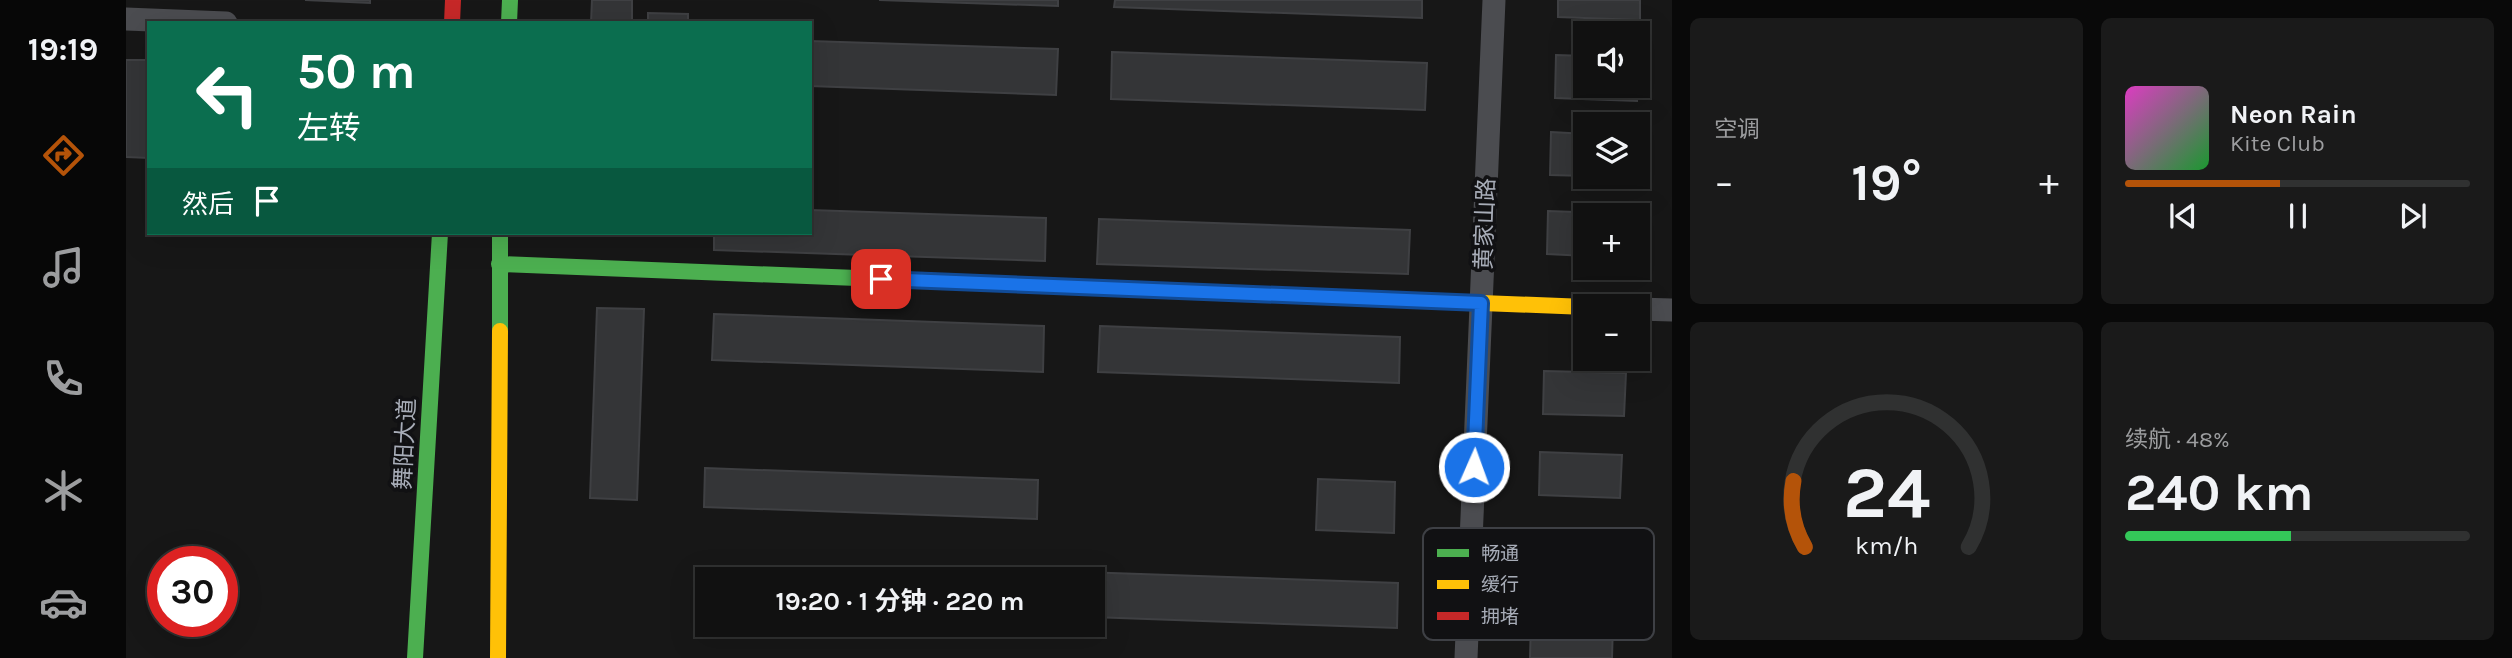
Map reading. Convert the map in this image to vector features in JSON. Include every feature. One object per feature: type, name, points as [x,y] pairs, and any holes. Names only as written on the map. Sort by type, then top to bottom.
[{"type":"street","points":[[452,21],[453,0]]},
{"type":"street","points":[[509,21],[510,0]]},
{"type":"street","name":"黄家山路","points":[[1471,528],[1494,0]]},
{"type":"street","points":[[126,19],[176,21]]},
{"type":"street","name":"舞阳大道","points":[[415,658],[440,235]]},
{"type":"street","points":[[498,658],[500,235]]},
{"type":"street","points":[[499,264],[1573,306]]},
{"type":"street","points":[[1650,309],[1672,310]]},
{"type":"street","name":"黄家山路","points":[[1466,658],[1467,640]]},
{"type":"building","points":[[305,0],[370,0],[370,3]]},
{"type":"building","points":[[592,0],[632,0],[632,21],[591,21]]},
{"type":"building","points":[[879,0],[1058,0],[1058,6]]},
{"type":"building","points":[[1115,0],[1422,0],[1422,18],[1114,7]]},
{"type":"building","points":[[1558,0],[1640,0],[1640,20],[1558,17]]},
{"type":"building","points":[[648,13],[688,14],[688,21],[648,21]]},
{"type":"building","points":[[812,41],[1058,49],[1056,95],[812,86]]},
{"type":"building","points":[[1112,52],[1427,63],[1425,110],[1111,99]]},
{"type":"building","points":[[1556,55],[1573,56],[1573,98],[1637,98],[1637,101],[1555,98]]},
{"type":"building","points":[[126,60],[147,60],[147,158],[126,157]]},
{"type":"building","points":[[1551,132],[1573,133],[1573,176],[1550,175]]},
{"type":"building","points":[[812,210],[1046,218],[1045,261],[714,250],[714,235],[812,235]]},
{"type":"building","points":[[1548,211],[1573,212],[1573,255],[1547,254]]},
{"type":"building","points":[[1099,219],[1410,230],[1408,274],[1097,264]]},
{"type":"building","points":[[597,308],[644,309],[637,500],[590,498]]},
{"type":"building","points":[[714,314],[1044,326],[1043,372],[712,360]]},
{"type":"building","points":[[1100,326],[1400,337],[1399,383],[1098,372]]},
{"type":"building","points":[[1544,371],[1626,373],[1624,416],[1543,414]]},
{"type":"building","points":[[1540,452],[1622,455],[1620,498],[1539,495]]},
{"type":"building","points":[[705,468],[1038,480],[1037,519],[704,507]]},
{"type":"building","points":[[1318,479],[1395,482],[1394,533],[1316,530]]},
{"type":"building","points":[[1105,573],[1398,583],[1397,628],[1105,617]]},
{"type":"building","points":[[1530,640],[1613,640],[1612,658],[1530,658]]},
{"type":"traffic: fast","points":[[509,21],[510,0]]},
{"type":"traffic: fast","points":[[415,658],[440,235]]},
{"type":"traffic: fast","points":[[500,235],[500,331]]},
{"type":"traffic: fast","points":[[499,264],[1009,284]]},
{"type":"traffic: slow","points":[[1280,295],[1573,306]]},
{"type":"traffic: slow","points":[[498,658],[500,331]]},
{"type":"traffic: jam","points":[[452,21],[453,0]]},
{"type":"traffic: jam","points":[[1009,284],[1280,295]]},
{"type":"route","points":[[881,279],[1481,303],[1474,467]]}]
